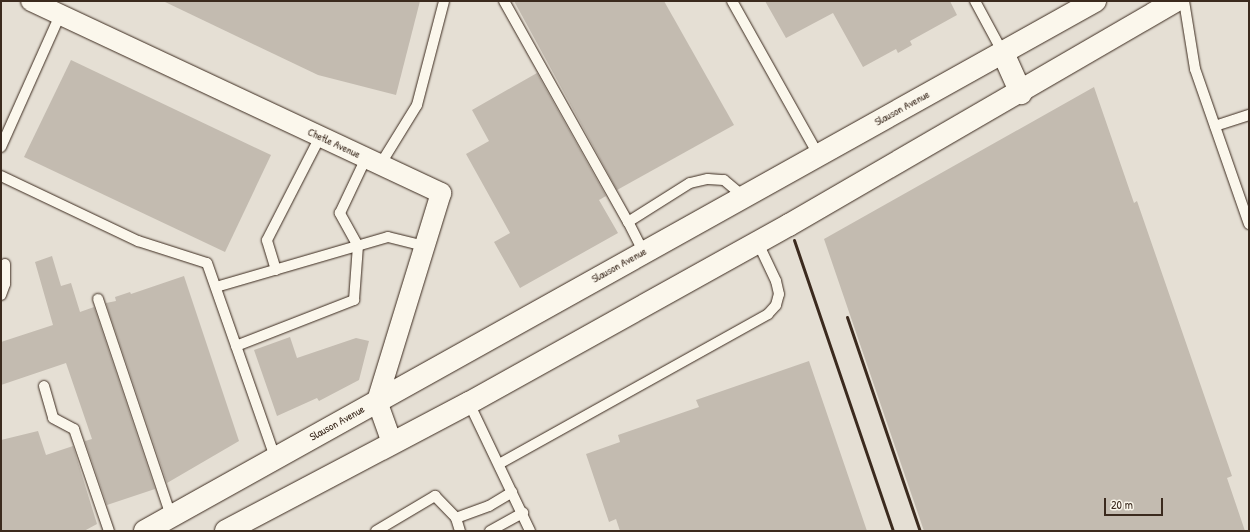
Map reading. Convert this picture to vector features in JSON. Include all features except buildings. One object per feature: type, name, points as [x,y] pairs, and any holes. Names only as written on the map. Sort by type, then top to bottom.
[{"type":"main road","name":"Slauson Avenue","points":[[145,531],[643,251],[1095,1]]},
{"type":"main road","points":[[226,531],[469,403],[758,243],[1022,93],[1176,1]]},
{"type":"main road","points":[[1003,53],[1022,93]]},
{"type":"street","name":"Chetle Avenue","points":[[31,1],[440,193],[377,401]]},
{"type":"street","points":[[377,401],[392,443]]},
{"type":"lane","points":[[236,346],[354,300],[358,246],[340,213],[373,161],[417,105],[444,1]]},
{"type":"lane","points":[[504,1],[643,251]]},
{"type":"lane","points":[[732,1],[818,154]]},
{"type":"lane","points":[[974,1],[1003,53]]},
{"type":"lane","points":[[1184,1],[1195,69],[1249,224]]},
{"type":"lane","points":[[1,147],[60,15]]},
{"type":"lane","points":[[1215,126],[1249,115]]},
{"type":"lane","points":[[276,270],[268,240],[320,137]]},
{"type":"lane","points":[[1,176],[138,241],[207,263],[275,457]]},
{"type":"lane","points":[[628,222],[690,183],[708,179],[724,180],[743,196]]},
{"type":"lane","points":[[216,287],[388,237],[424,246]]},
{"type":"lane","points":[[499,464],[768,314],[776,305],[779,294],[776,281],[758,243]]},
{"type":"lane","points":[[1,295],[5,284],[4,264]]},
{"type":"lane","points":[[98,298],[171,516]]},
{"type":"lane","points":[[44,386],[53,418],[74,429],[109,531]]},
{"type":"lane","points":[[469,403],[523,513],[530,531]]},
{"type":"lane","points":[[456,518],[490,506],[512,492]]},
{"type":"lane","points":[[376,531],[435,496],[456,518],[460,531]]},
{"type":"lane","points":[[490,531],[523,513]]},
{"type":"shaded area","points":[[1,1],[1249,1],[1249,531],[1,531]]},
{"type":"railway","points":[[794,240],[893,531]]},
{"type":"railway","points":[[847,317],[920,531]]}]
